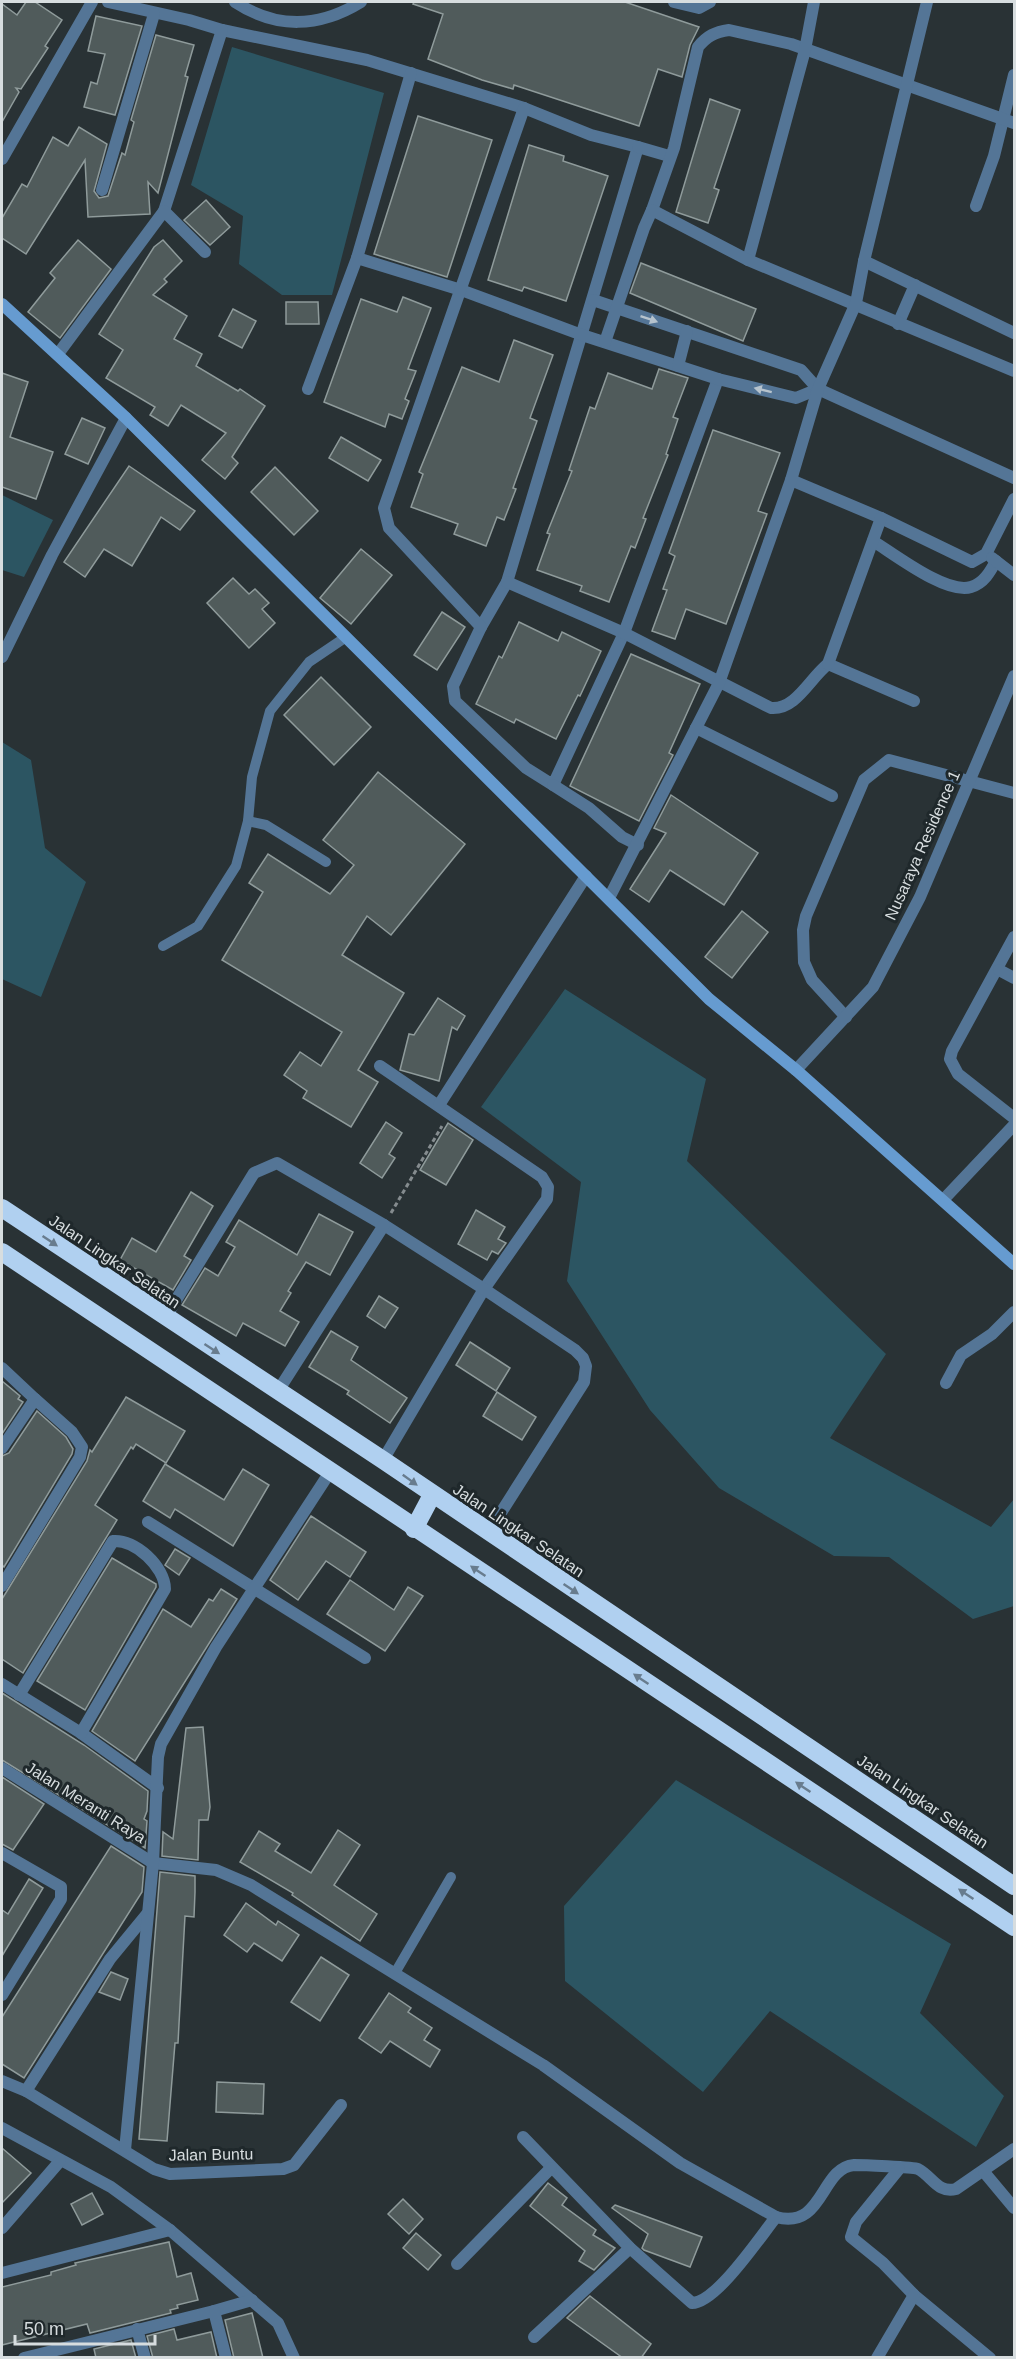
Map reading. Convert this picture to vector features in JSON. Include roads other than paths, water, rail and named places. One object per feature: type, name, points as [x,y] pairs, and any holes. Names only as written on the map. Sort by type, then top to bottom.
[{"type":"highway","name":"Jalan Lingkar Selatan","points":[[2,1208],[165,1318],[383,1460],[1014,1886]]},
{"type":"highway","points":[[2,1252],[414,1529],[1014,1927]]},
{"type":"highway","points":[[414,1529],[432,1495]]},
{"type":"street","points":[[2,159],[92,2]]},
{"type":"street","points":[[108,2],[189,20],[222,30],[367,60],[524,108],[591,135],[669,156]]},
{"type":"street","points":[[235,2],[269,19],[304,23],[324,19],[361,2]]},
{"type":"street","points":[[674,2],[699,8],[710,2]]},
{"type":"street","points":[[748,260],[805,50],[814,2]]},
{"type":"street","points":[[609,898],[719,683],[791,480],[818,388],[856,303],[864,261],[927,2]]},
{"type":"street","points":[[102,190],[154,14]]},
{"type":"street","points":[[58,354],[105,294],[164,211],[222,30]]},
{"type":"street","points":[[605,342],[669,156],[674,148],[698,47],[705,39],[729,30],[791,44],[1010,121]]},
{"type":"street","points":[[308,389],[357,258],[411,73]]},
{"type":"street","points":[[976,206],[1010,121],[1014,75]]},
{"type":"street","points":[[481,627],[389,528],[384,516],[386,502],[524,108]]},
{"type":"street","points":[[638,147],[507,582],[481,627],[453,686],[455,701],[526,768],[589,808],[622,837],[638,845]]},
{"type":"street","points":[[652,210],[748,260],[856,303],[898,324],[1014,370]]},
{"type":"street","points":[[164,211],[205,252]]},
{"type":"street","points":[[357,258],[461,290],[582,335],[718,379],[796,398],[818,388]]},
{"type":"street","points":[[864,261],[1014,333]]},
{"type":"street","points":[[898,324],[915,285]]},
{"type":"street","points":[[593,300],[801,370],[818,388],[1014,478]]},
{"type":"street","points":[[2,304],[126,418],[709,999],[796,1070],[944,1198],[1014,1264]]},
{"type":"street","points":[[678,366],[687,331]]},
{"type":"street","points":[[553,784],[624,633],[718,379]]},
{"type":"street","points":[[2,657],[52,555],[126,418]]},
{"type":"street","points":[[791,480],[881,518],[966,561],[991,558],[1014,575]]},
{"type":"street","points":[[873,541],[953,588],[971,588],[985,580],[1014,499]]},
{"type":"street","points":[[507,582],[624,633],[719,683],[771,708],[780,709],[791,704],[815,674],[828,664],[881,518]]},
{"type":"street","points":[[828,664],[914,701]]},
{"type":"street","name":"Nusaraya Residence 1","points":[[796,1070],[873,987],[920,897],[1014,676]]},
{"type":"street","points":[[696,728],[832,796]]},
{"type":"street","points":[[846,1017],[812,980],[804,962],[802,942],[806,916],[864,780],[889,760],[1014,793]]},
{"type":"street","points":[[439,1106],[586,876]]},
{"type":"street","points":[[1014,937],[999,970],[952,1051],[950,1059],[958,1074],[1014,1118]]},
{"type":"street","points":[[999,970],[1014,978]]},
{"type":"street","points":[[380,1066],[542,1177],[548,1187],[547,1199],[484,1289],[383,1460]]},
{"type":"street","points":[[944,1198],[1014,1125]]},
{"type":"street","points":[[165,1318],[254,1173],[277,1163],[384,1225],[484,1289],[575,1350],[586,1366],[584,1382],[488,1533]]},
{"type":"street","points":[[278,1391],[384,1225]]},
{"type":"street","points":[[946,1383],[961,1355],[992,1334],[1014,1312]]},
{"type":"street","points":[[2,1368],[78,1439],[81,1451],[2,1586]]},
{"type":"street","points":[[2,1448],[35,1399]]},
{"type":"street","points":[[124,2150],[153,1863],[161,1744],[216,1647],[330,1472]]},
{"type":"street","points":[[148,1522],[365,1658]]},
{"type":"street","points":[[19,1695],[113,1541],[120,1541],[143,1553],[160,1568],[165,1577],[165,1589],[81,1733]]},
{"type":"street","points":[[2,1684],[81,1733],[158,1788]]},
{"type":"street","name":"Jalan Meranti Raya","points":[[2,1768],[153,1863]]},
{"type":"street","points":[[2,1853],[61,1887],[62,1893],[61,1899],[2,1995]]},
{"type":"street","points":[[153,1863],[216,1870],[251,1886],[543,2065],[680,2163],[776,2217],[797,2219],[809,2212],[846,2168],[853,2165],[919,2169],[944,2190],[949,2191],[984,2172],[1014,2149]]},
{"type":"street","points":[[26,2091],[110,1959],[148,1913]]},
{"type":"street","name":"Jalan Buntu","points":[[2,2081],[26,2091],[154,2169],[170,2174],[283,2169],[294,2165],[304,2156],[341,2104]]},
{"type":"street","points":[[2,2128],[111,2187],[170,2230],[278,2323],[294,2358]]},
{"type":"street","points":[[523,2137],[601,2214],[630,2248],[686,2299],[699,2303],[723,2282],[776,2217]]},
{"type":"street","points":[[2,2228],[60,2161]]},
{"type":"street","points":[[457,2264],[552,2168]]},
{"type":"street","points":[[899,2169],[856,2222],[851,2237],[883,2263],[914,2295],[990,2358]]},
{"type":"street","points":[[984,2172],[1014,2208]]},
{"type":"street","points":[[2,2272],[170,2230]]},
{"type":"street","points":[[534,2337],[630,2248]]},
{"type":"street","points":[[877,2358],[914,2295]]},
{"type":"street","points":[[24,2358],[73,2353],[137,2329],[252,2300]]},
{"type":"street","points":[[214,2311],[226,2358]]},
{"type":"street","points":[[137,2329],[145,2358]]},
{"type":"lane","points":[[163,946],[198,926],[236,866],[248,821],[252,777],[270,711],[309,662],[346,637]]},
{"type":"lane","points":[[248,821],[266,825],[326,862]]},
{"type":"lane","points":[[395,1973],[451,1877]]}]
